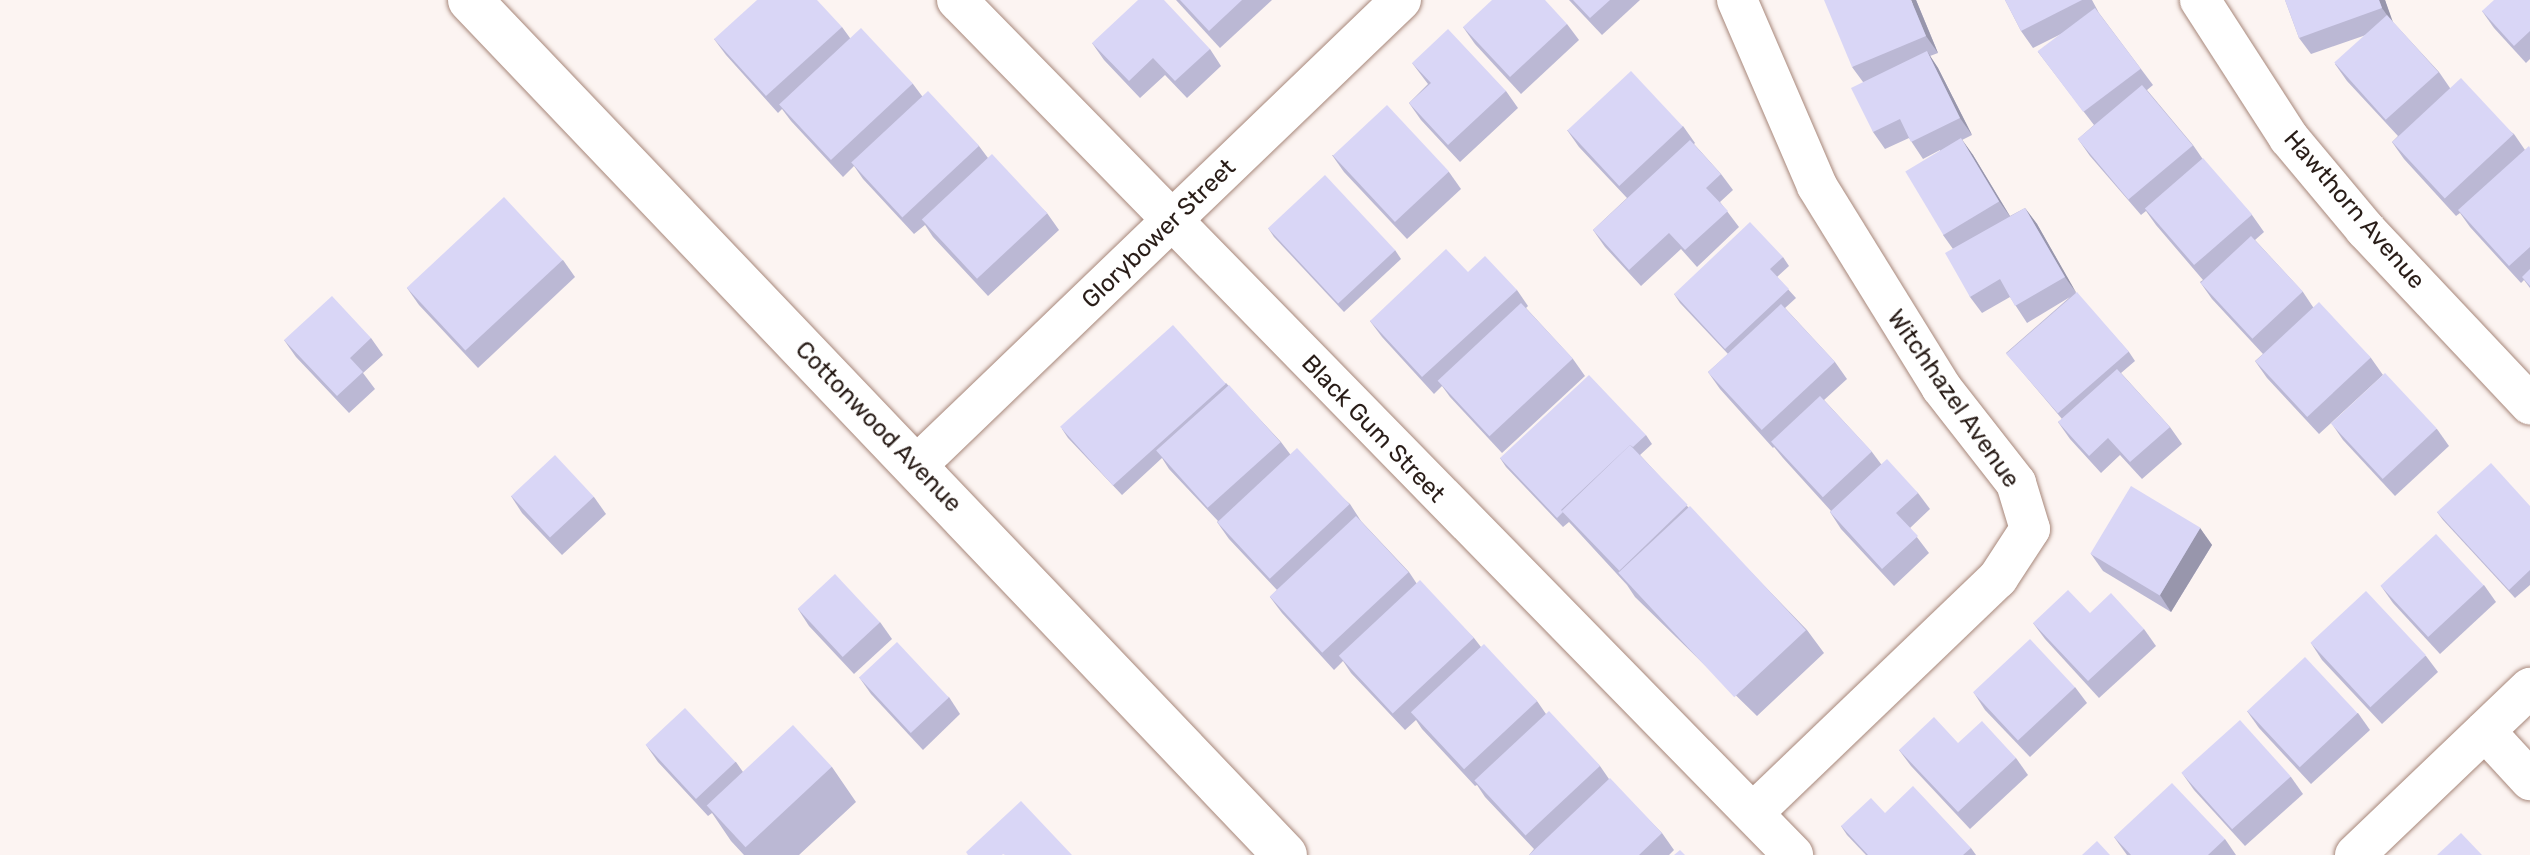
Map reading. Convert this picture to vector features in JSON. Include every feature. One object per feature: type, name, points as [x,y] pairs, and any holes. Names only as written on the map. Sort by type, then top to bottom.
[{"type":"street","name":"Cottonwood Avenue","points":[[470,0],[1285,855]]},
{"type":"street","name":"Black Gum Street","points":[[957,0],[1793,855]]},
{"type":"street","name":"Glorybower Street","points":[[915,467],[1401,0]]},
{"type":"street","name":"Witchhazel Avenue","points":[[1737,0],[1817,186],[1933,374],[2016,483],[2030,529],[1998,578],[1753,813]]},
{"type":"street","name":"Hawthorn Avenue","points":[[2200,0],[2289,138],[2365,229],[2530,404]]},
{"type":"street","points":[[2355,855],[2530,688]]},
{"type":"street","points":[[2485,731],[2530,780]]},
{"type":"building","points":[[757,0],[817,0],[842,27],[766,96],[714,39]]},
{"type":"building","points":[[1138,0],[1164,0],[1210,49],[1175,81],[1153,58],[1129,81],[1092,43]]},
{"type":"building","points":[[1180,0],[1242,0],[1209,31]]},
{"type":"building","points":[[1492,0],[1545,0],[1567,24],[1510,77],[1463,27]]},
{"type":"building","points":[[1573,0],[1610,0],[1590,18]]},
{"type":"building","points":[[1824,0],[1911,0],[1926,36],[1852,67]]},
{"type":"building","points":[[2005,0],[2082,0],[2021,31]]},
{"type":"building","points":[[2285,0],[2379,0],[2382,8],[2299,38]]},
{"type":"building","points":[[2494,0],[2530,0],[2530,31],[2514,46],[2482,11]]},
{"type":"building","points":[[2095,8],[2141,69],[2083,112],[2037,51]]},
{"type":"building","points":[[2387,15],[2439,72],[2386,120],[2334,63]]},
{"type":"building","points":[[861,28],[913,84],[831,160],[779,104]]},
{"type":"building","points":[[1448,29],[1506,91],[1448,145],[1409,103],[1431,83],[1412,63]]},
{"type":"building","points":[[1927,51],[1960,118],[1911,142],[1900,119],[1873,132],[1851,88]]},
{"type":"building","points":[[1631,71],[1683,127],[1619,186],[1567,130]]},
{"type":"building","points":[[2461,78],[2514,134],[2445,198],[2392,142]]},
{"type":"building","points":[[2142,85],[2193,146],[2128,200],[2078,139]]},
{"type":"building","points":[[928,91],[979,146],[902,217],[851,163]]},
{"type":"building","points":[[1387,105],[1449,172],[1395,222],[1333,155]]},
{"type":"building","points":[[1961,138],[1999,201],[1943,235],[1905,171]]},
{"type":"building","points":[[1690,140],[1721,174],[1706,188],[1728,211],[1685,250],[1669,233],[1629,270],[1593,230]]},
{"type":"building","points":[[2529,146],[2530,247],[2509,266],[2458,210]]},
{"type":"building","points":[[992,154],[1047,213],[977,279],[922,219]]},
{"type":"building","points":[[2203,158],[2252,215],[2194,265],[2145,209]]},
{"type":"building","points":[[1325,175],[1395,250],[1338,304],[1268,228]]},
{"type":"building","points":[[504,197],[563,260],[465,351],[407,288]]},
{"type":"building","points":[[2025,208],[2065,277],[2015,306],[2000,279],[1970,297],[1945,253]]},
{"type":"building","points":[[1750,222],[1783,257],[1770,269],[1789,289],[1725,349],[1674,294]]},
{"type":"building","points":[[2251,236],[2303,292],[2252,339],[2201,283]]},
{"type":"building","points":[[1446,249],[1468,272],[1485,256],[1517,290],[1422,377],[1370,321]]},
{"type":"building","points":[[2530,269],[2530,286],[2522,277]]},
{"type":"building","points":[[2077,292],[2129,352],[2058,413],[2006,354]]},
{"type":"building","points":[[332,296],[371,338],[350,358],[363,372],[337,396],[284,340]]},
{"type":"building","points":[[2319,302],[2371,358],[2307,417],[2255,361]]},
{"type":"building","points":[[1521,303],[1573,359],[1489,436],[1438,381]]},
{"type":"building","points":[[1781,304],[1835,362],[1762,430],[1708,372]]},
{"type":"building","points":[[1173,325],[1226,384],[1113,485],[1060,427]]},
{"type":"building","points":[[2117,369],[2170,427],[2130,462],[2108,438],[2089,456],[2058,422]]},
{"type":"building","points":[[2385,373],[2437,429],[2383,479],[2331,423]]},
{"type":"building","points":[[1589,375],[1646,435],[1633,447],[1630,445],[1561,510],[1563,512],[1557,518],[1500,458]]},
{"type":"building","points":[[1229,385],[1281,442],[1208,508],[1156,451]]},
{"type":"building","points":[[1820,396],[1872,452],[1823,497],[1771,442]]},
{"type":"building","points":[[1630,445],[1688,505],[1619,571],[1562,511]]},
{"type":"building","points":[[1297,448],[1350,504],[1270,579],[1217,522]]},
{"type":"building","points":[[555,455],[594,497],[550,538],[511,496]]},
{"type":"building","points":[[1887,459],[1918,493],[1896,513],[1918,536],[1882,569],[1830,512]]},
{"type":"building","points":[[2491,463],[2530,506],[2530,570],[2509,590],[2437,512]]},
{"type":"building","points":[[2131,486],[2200,528],[2160,595],[2090,554]]},
{"type":"building","points":[[1690,506],[1806,630],[1734,697],[1618,573]]},
{"type":"building","points":[[1356,516],[1409,572],[1322,653],[1270,596]]},
{"type":"building","points":[[2436,534],[2484,585],[2428,637],[2380,586]]},
{"type":"building","points":[[835,574],[880,622],[843,657],[798,609]]},
{"type":"building","points":[[1420,580],[1474,638],[1393,713],[1339,656]]},
{"type":"building","points":[[2068,590],[2090,613],[2111,593],[2144,629],[2088,681],[2033,623]]},
{"type":"building","points":[[2366,591],[2426,655],[2370,707],[2310,643]]},
{"type":"building","points":[[2030,639],[2075,687],[2018,740],[1973,692]]},
{"type":"building","points":[[897,642],[949,698],[911,733],[859,677]]},
{"type":"building","points":[[1484,644],[1537,701],[1464,769],[1411,712]]},
{"type":"building","points":[[2305,657],[2358,713],[2300,767],[2247,711]]},
{"type":"building","points":[[685,708],[735,762],[696,799],[646,745]]},
{"type":"building","points":[[1549,711],[1600,766],[1526,835],[1474,781]]},
{"type":"building","points":[[1934,717],[1958,743],[1982,721],[2016,758],[1958,812],[1899,750]]},
{"type":"building","points":[[2240,720],[2291,776],[2232,829],[2181,773]]},
{"type":"building","points":[[793,725],[832,767],[746,847],[707,805]]},
{"type":"building","points":[[1610,778],[1662,833],[1639,855],[1529,855]]},
{"type":"building","points":[[2172,783],[2225,839],[2208,855],[2131,855],[2114,837]]},
{"type":"building","points":[[1913,786],[1971,848],[1963,855],[1868,855],[1841,826],[1871,798],[1885,813]]},
{"type":"building","points":[[1021,801],[1072,855],[968,855],[966,852]]},
{"type":"building","points":[[2461,833],[2482,855],[2437,855]]},
{"type":"building","points":[[2097,841],[2110,855],[2082,855]]}]
